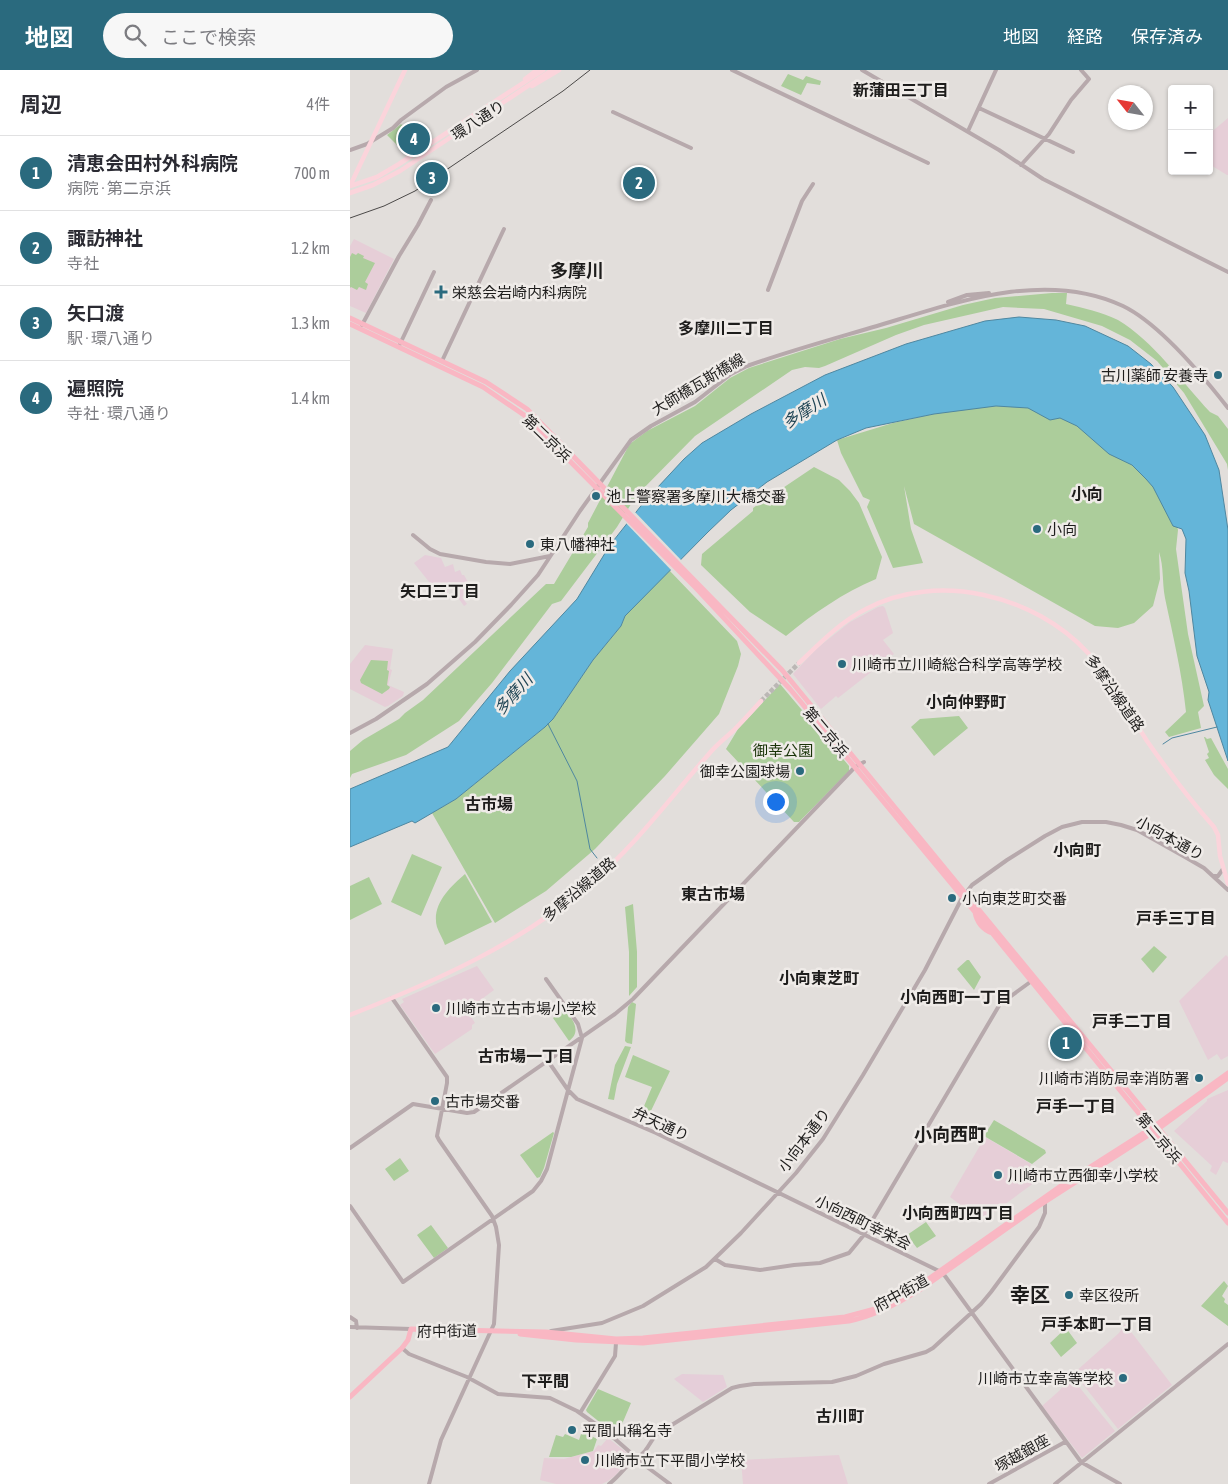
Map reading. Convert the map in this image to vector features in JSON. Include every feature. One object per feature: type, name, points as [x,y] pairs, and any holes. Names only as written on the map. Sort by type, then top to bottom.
[{"type":"highway","name":"第二京浜","points":[[350,318],[361,326],[483,387],[524,415],[593,479],[796,684],[858,766]]},
{"type":"highway","name":"第二京浜","points":[[350,324],[361,326]]},
{"type":"highway","name":"第二京浜","points":[[400,345],[442,361],[486,382],[527,409],[790,689],[858,766],[1155,1128],[1228,1213]]},
{"type":"highway","name":"第二京浜","points":[[964,895],[992,934],[1114,1074],[1121,1078],[1170,1151],[1170,1154],[1179,1166],[1187,1171],[1228,1223]]},
{"type":"highway","name":"府中街道","points":[[1155,1128],[1228,1073]]},
{"type":"highway","name":"府中街道","points":[[512,1332],[546,1332],[616,1343],[643,1343],[854,1320],[889,1308],[905,1299],[1045,1199],[1228,1078]]},
{"type":"highway","name":"府中街道","points":[[350,1397],[402,1348],[408,1340],[411,1330],[492,1330],[527,1335],[616,1339],[643,1338],[850,1317],[888,1304],[941,1272]]},
{"type":"main road","points":[[350,186],[405,70]]},
{"type":"main road","points":[[519,89],[536,70]]},
{"type":"main road","name":"環八通り","points":[[350,193],[373,185],[400,171],[519,89],[543,70]]},
{"type":"main road","name":"環八通り","points":[[350,186],[377,177],[390,170],[552,70]]},
{"type":"main road","points":[[519,89],[528,89],[559,70]]},
{"type":"main road","name":"多摩沿線道路","points":[[799,663],[828,636],[861,612],[874,605],[902,596],[937,591],[959,592],[1002,600],[1030,611],[1070,636],[1100,668],[1180,787],[1214,827],[1218,835],[1219,852],[1228,884]]},
{"type":"main road","name":"多摩沿線道路","points":[[350,1015],[464,966],[502,946],[580,892],[629,846],[714,748],[761,701]]},
{"type":"street","points":[[350,150],[393,128],[446,87],[477,70]]},
{"type":"street","points":[[732,70],[928,163]]},
{"type":"street","points":[[862,70],[1007,154],[1020,165],[1057,186],[1228,272]]},
{"type":"street","points":[[968,132],[996,70]]},
{"type":"street","points":[[1020,165],[1044,138],[1089,79],[1081,70]]},
{"type":"street","points":[[979,108],[1073,152]]},
{"type":"street","points":[[613,112],[691,148]]},
{"type":"street","points":[[768,290],[802,201],[813,184]]},
{"type":"street","points":[[361,326],[431,200]]},
{"type":"street","points":[[442,361],[504,229]]},
{"type":"street","points":[[400,345],[434,272]]},
{"type":"street","name":"大師橋瓦斯橋線","points":[[350,733],[389,710],[427,684],[456,659],[511,605],[532,583],[631,440],[651,426],[695,402],[731,374],[747,366],[932,309],[967,295],[1066,290],[1082,292],[1124,306],[1145,320],[1186,359],[1228,408]]},
{"type":"street","points":[[413,535],[438,554],[486,562],[510,564],[550,556]]},
{"type":"street","points":[[350,1148],[411,1105],[416,1104],[467,1113],[474,1112],[582,1038],[627,1004],[858,766]]},
{"type":"street","name":"小向本通り","points":[[591,1326],[643,1306],[693,1275],[715,1259],[758,1216],[823,1139],[925,970],[964,895],[986,874],[1062,827],[1088,821],[1114,823],[1137,830],[1192,861],[1228,890]]},
{"type":"street","points":[[1213,876],[1218,876],[1223,868]]},
{"type":"street","points":[[350,1206],[404,1282],[533,1191],[541,1181],[547,1168],[582,1038],[578,1024],[546,979]]},
{"type":"street","points":[[715,1259],[725,1265],[760,1270],[794,1265],[820,1264],[849,1253],[864,1234],[1000,1004],[1033,980]]},
{"type":"street","points":[[392,998],[447,1077],[437,1136],[493,1219],[499,1246],[495,1319],[492,1330],[441,1440],[429,1484]]},
{"type":"street","name":"弁天通り","points":[[548,1061],[577,1100],[656,1133],[778,1193]]},
{"type":"street","name":"小向西町幸栄会","points":[[778,1193],[941,1272]]},
{"type":"street","points":[[609,1484],[645,1451],[653,1437],[660,1431],[672,1426],[732,1388],[754,1384],[821,1384],[856,1376],[884,1364],[926,1352],[933,1348],[991,1292],[1033,1235],[1045,1213],[1045,1199]]},
{"type":"street","points":[[941,1272],[1080,1462],[1120,1484]]},
{"type":"street","points":[[350,1317],[356,1321],[357,1328]]},
{"type":"street","points":[[546,1332],[591,1326]]},
{"type":"street","points":[[576,1338],[581,1330],[591,1326]]},
{"type":"street","points":[[350,1328],[411,1330]]},
{"type":"street","points":[[580,1413],[615,1356],[616,1343]]},
{"type":"street","points":[[1055,1484],[1228,1344]]},
{"type":"street","points":[[402,1348],[415,1357],[470,1379],[498,1394],[550,1398],[580,1413],[607,1432],[647,1467],[670,1484]]},
{"type":"street","name":"塚越銀座","points":[[989,1484],[1065,1442]]},
{"type":"shaded area","points":[[1228,118],[1228,175],[1213,166],[1213,131]]},
{"type":"shaded area","points":[[354,239],[394,259],[366,313],[350,306],[350,246]]},
{"type":"shaded area","points":[[425,555],[441,558],[445,567],[453,564],[455,572],[460,570],[472,589],[462,597],[467,604],[464,606],[451,588],[444,599],[438,593],[414,563]]},
{"type":"shaded area","name":"川崎市立川崎総合科学高等学校","points":[[883,606],[893,633],[883,640],[894,654],[821,709],[793,674],[816,649],[850,622]]},
{"type":"shaded area","points":[[365,645],[393,649],[390,669],[392,670],[388,685],[404,692],[403,696],[388,706],[385,707],[350,689],[350,664]]},
{"type":"shaded area","points":[[1226,955],[1228,957],[1228,1056],[1221,1060],[1217,1054],[1208,1060],[1179,1001]]},
{"type":"shaded area","name":"川崎市立古市場小学校","points":[[477,966],[494,990],[467,1010],[475,1023],[472,1025],[472,1029],[435,1054],[400,1005],[404,1002],[402,999]]},
{"type":"shaded area","points":[[1228,1090],[1228,1163],[1223,1161],[1216,1175],[1210,1171],[1212,1166],[1174,1131],[1207,1099]]},
{"type":"shaded area","name":"川崎市立西御幸小学校","points":[[985,1137],[1031,1164],[1029,1169],[1038,1180],[982,1221],[950,1197]]},
{"type":"shaded area","name":"川崎市立幸高等学校","points":[[1125,1324],[1172,1385],[1118,1429],[1074,1373],[1119,1333]]},
{"type":"shaded area","points":[[682,1374],[723,1375],[727,1387],[703,1402],[674,1379]]},
{"type":"shaded area","points":[[1071,1377],[1115,1431],[1082,1458],[1042,1406]]},
{"type":"shaded area","name":"川崎市立下平間小学校","points":[[608,1438],[631,1456],[616,1475],[608,1481],[602,1484],[556,1484],[540,1480],[544,1458],[564,1459],[594,1451],[598,1445],[601,1446]]},
{"type":"shaded area","points":[[839,1455],[848,1484],[743,1484],[741,1460]]},
{"type":"green space","points":[[788,74],[803,80],[806,76],[821,81],[820,85],[807,83],[801,95],[781,86]]},
{"type":"green space","points":[[401,124],[412,134],[401,149],[387,135]]},
{"type":"green space","points":[[352,253],[356,255],[358,253],[364,256],[363,258],[375,263],[365,282],[368,284],[366,290],[359,287],[357,290],[350,288],[350,257]]},
{"type":"green space","points":[[1067,293],[1066,304],[1099,312],[1118,320],[1155,350],[1210,412],[1218,416],[1228,429],[1228,470],[1227,464],[1184,393],[1157,361],[1130,340],[1102,326],[1044,309],[1003,307],[924,325],[825,366],[792,370],[695,436],[636,496],[617,527],[561,601],[552,604],[492,683],[459,721],[406,755],[352,774],[350,778],[350,751],[363,740],[399,719],[423,700],[546,584],[554,584],[588,527],[588,523],[628,447],[647,431],[695,406],[730,378],[749,368],[840,339],[886,328],[963,305],[995,298]]},
{"type":"green space","name":"小向","points":[[995,400],[1103,409],[1171,501],[1178,530],[1176,549],[1188,634],[1204,706],[1198,712],[1201,728],[1169,737],[1165,732],[1186,712],[1180,669],[1165,598],[1162,563],[1159,552],[1160,579],[1153,606],[1134,623],[1118,628],[1095,626],[914,524],[904,486],[911,529],[923,563],[893,568],[867,507],[870,500],[863,497],[841,453],[837,440],[893,423]]},
{"type":"green space","points":[[814,467],[839,480],[850,491],[859,503],[882,557],[876,579],[829,604],[786,636],[750,612],[701,565],[702,554],[753,511],[753,508]]},
{"type":"green space","points":[[669,570],[737,641],[741,654],[719,714],[665,776],[595,849],[546,891],[495,923],[432,813],[456,799],[553,719],[593,660],[621,626],[625,616]]},
{"type":"green space","points":[[371,660],[388,661],[387,685],[390,687],[382,694],[361,683],[360,680]]},
{"type":"green space","name":"御幸公園","points":[[780,684],[849,766],[849,771],[799,822],[794,822],[726,749],[738,729]]},
{"type":"green space","points":[[959,716],[968,728],[934,756],[911,727],[920,719]]},
{"type":"green space","points":[[1204,737],[1207,739],[1211,738],[1228,769],[1228,789],[1214,775],[1205,760],[1209,758],[1207,754],[1209,752]]},
{"type":"green space","points":[[412,854],[442,867],[421,916],[391,902]]},
{"type":"green space","points":[[465,874],[492,922],[445,945],[437,927],[437,911],[443,897]]},
{"type":"green space","points":[[369,877],[382,904],[350,920],[350,886]]},
{"type":"green space","points":[[633,904],[637,952],[637,987],[629,996],[629,952],[625,907]]},
{"type":"green space","points":[[1154,946],[1167,957],[1153,973],[1141,959]]},
{"type":"green space","points":[[969,960],[981,977],[974,990],[957,969]]},
{"type":"green space","points":[[632,1002],[636,1004],[632,1044],[625,1041],[628,1007]]},
{"type":"green space","points":[[564,1010],[573,1021],[576,1029],[569,1041],[553,1018]]},
{"type":"green space","points":[[625,1046],[631,1047],[617,1084],[614,1100],[608,1099],[615,1065]]},
{"type":"green space","points":[[633,1055],[670,1071],[649,1115],[642,1111],[652,1087],[625,1077]]},
{"type":"green space","points":[[994,1120],[1045,1150],[1046,1153],[1032,1164],[984,1136]]},
{"type":"green space","points":[[553,1132],[544,1168],[540,1177],[537,1178],[520,1155]]},
{"type":"green space","points":[[400,1158],[409,1171],[394,1181],[385,1169]]},
{"type":"green space","points":[[926,1222],[936,1236],[917,1248],[907,1235]]},
{"type":"green space","points":[[431,1225],[448,1248],[434,1258],[417,1235]]},
{"type":"green space","points":[[1224,1281],[1228,1286],[1222,1296],[1225,1299],[1224,1302],[1228,1305],[1228,1326],[1201,1306]]},
{"type":"green space","points":[[1066,1328],[1077,1343],[1061,1357],[1050,1343]]},
{"type":"green space","points":[[598,1389],[631,1403],[617,1436],[586,1410]]},
{"type":"green space","points":[[582,1431],[597,1439],[593,1451],[571,1457],[549,1457],[556,1435],[563,1437],[565,1434],[579,1440]]},
{"type":"water","points":[[1019,317],[1056,320],[1085,326],[1128,346],[1151,364],[1173,387],[1205,435],[1219,470],[1228,530],[1228,761],[1208,700],[1209,692],[1197,656],[1185,573],[1186,539],[1182,529],[1173,526],[1153,487],[1132,465],[1109,454],[1077,426],[1060,418],[1050,420],[1028,408],[996,406],[934,414],[866,428],[837,440],[767,482],[731,510],[625,616],[621,626],[593,660],[553,719],[545,727],[456,799],[415,823],[412,821],[350,847],[350,789],[448,747],[510,671],[577,599],[610,545],[644,502],[684,459],[702,443],[751,414],[825,375],[906,344],[985,321]]},
{"type":"pier","points":[[634,511],[682,561],[672,571],[625,522]]},
{"type":"waterway","points":[[548,724],[577,781],[590,849],[597,858]]},
{"type":"waterway","points":[[1163,744],[1172,738],[1217,727]]},
{"type":"tunnel","points":[[761,701],[799,663]]},
{"type":"railway","points":[[350,218],[384,206],[415,191],[563,91],[590,70]]},
{"type":"place","name":"遍照院","points":[[414,139]]},
{"type":"place","name":"矢口渡","points":[[432,178]]},
{"type":"place","name":"諏訪神社","points":[[639,183]]},
{"type":"place","name":"栄慈会岩崎内科病院","points":[[441,292]]},
{"type":"place","name":"古川薬師 安養寺","points":[[1218,375]]},
{"type":"place","name":"池上警察署多摩川大橋交番","points":[[596,496]]},
{"type":"place","name":"小向","points":[[1037,529]]},
{"type":"place","name":"東八幡神社","points":[[530,544]]},
{"type":"place","name":"川崎市立川崎総合科学高等学校","points":[[842,664]]},
{"type":"place","name":"御幸公園球場","points":[[800,771]]},
{"type":"place","name":"小向東芝町交番","points":[[952,898]]},
{"type":"place","name":"川崎市立古市場小学校","points":[[436,1008]]},
{"type":"place","name":"清恵会田村外科病院","points":[[1066,1043]]},
{"type":"place","name":"川崎市消防局幸消防署","points":[[1199,1078]]},
{"type":"place","name":"古市場交番","points":[[435,1101]]},
{"type":"place","name":"川崎市立西御幸小学校","points":[[998,1175]]},
{"type":"place","name":"幸区役所","points":[[1069,1295]]},
{"type":"place","name":"川崎市立幸高等学校","points":[[1123,1378]]},
{"type":"place","name":"平間山稱名寺","points":[[572,1430]]},
{"type":"place","name":"川崎市立下平間小学校","points":[[585,1460]]},
{"type":"district","name":"新蒲田三丁目","points":[[901,90]]},
{"type":"district","name":"多摩川","points":[[577,270]]},
{"type":"district","name":"多摩川二丁目","points":[[726,328]]},
{"type":"district","name":"小向","points":[[1087,494]]},
{"type":"district","name":"矢口三丁目","points":[[440,591]]},
{"type":"district","name":"小向仲野町","points":[[966,702]]},
{"type":"district","name":"古市場","points":[[489,804]]},
{"type":"district","name":"小向町","points":[[1077,850]]},
{"type":"district","name":"東古市場","points":[[713,894]]},
{"type":"district","name":"戸手三丁目","points":[[1176,918]]},
{"type":"district","name":"小向東芝町","points":[[819,978]]},
{"type":"district","name":"小向西町一丁目","points":[[956,997]]},
{"type":"district","name":"戸手二丁目","points":[[1132,1021]]},
{"type":"district","name":"古市場一丁目","points":[[526,1056]]},
{"type":"district","name":"戸手一丁目","points":[[1076,1106]]},
{"type":"district","name":"小向西町","points":[[950,1134]]},
{"type":"district","name":"小向西町四丁目","points":[[958,1213]]},
{"type":"district","name":"幸区","points":[[1030,1294]]},
{"type":"district","name":"戸手本町一丁目","points":[[1097,1324]]},
{"type":"district","name":"下平間","points":[[545,1381]]},
{"type":"district","name":"古川町","points":[[840,1416]]}]
